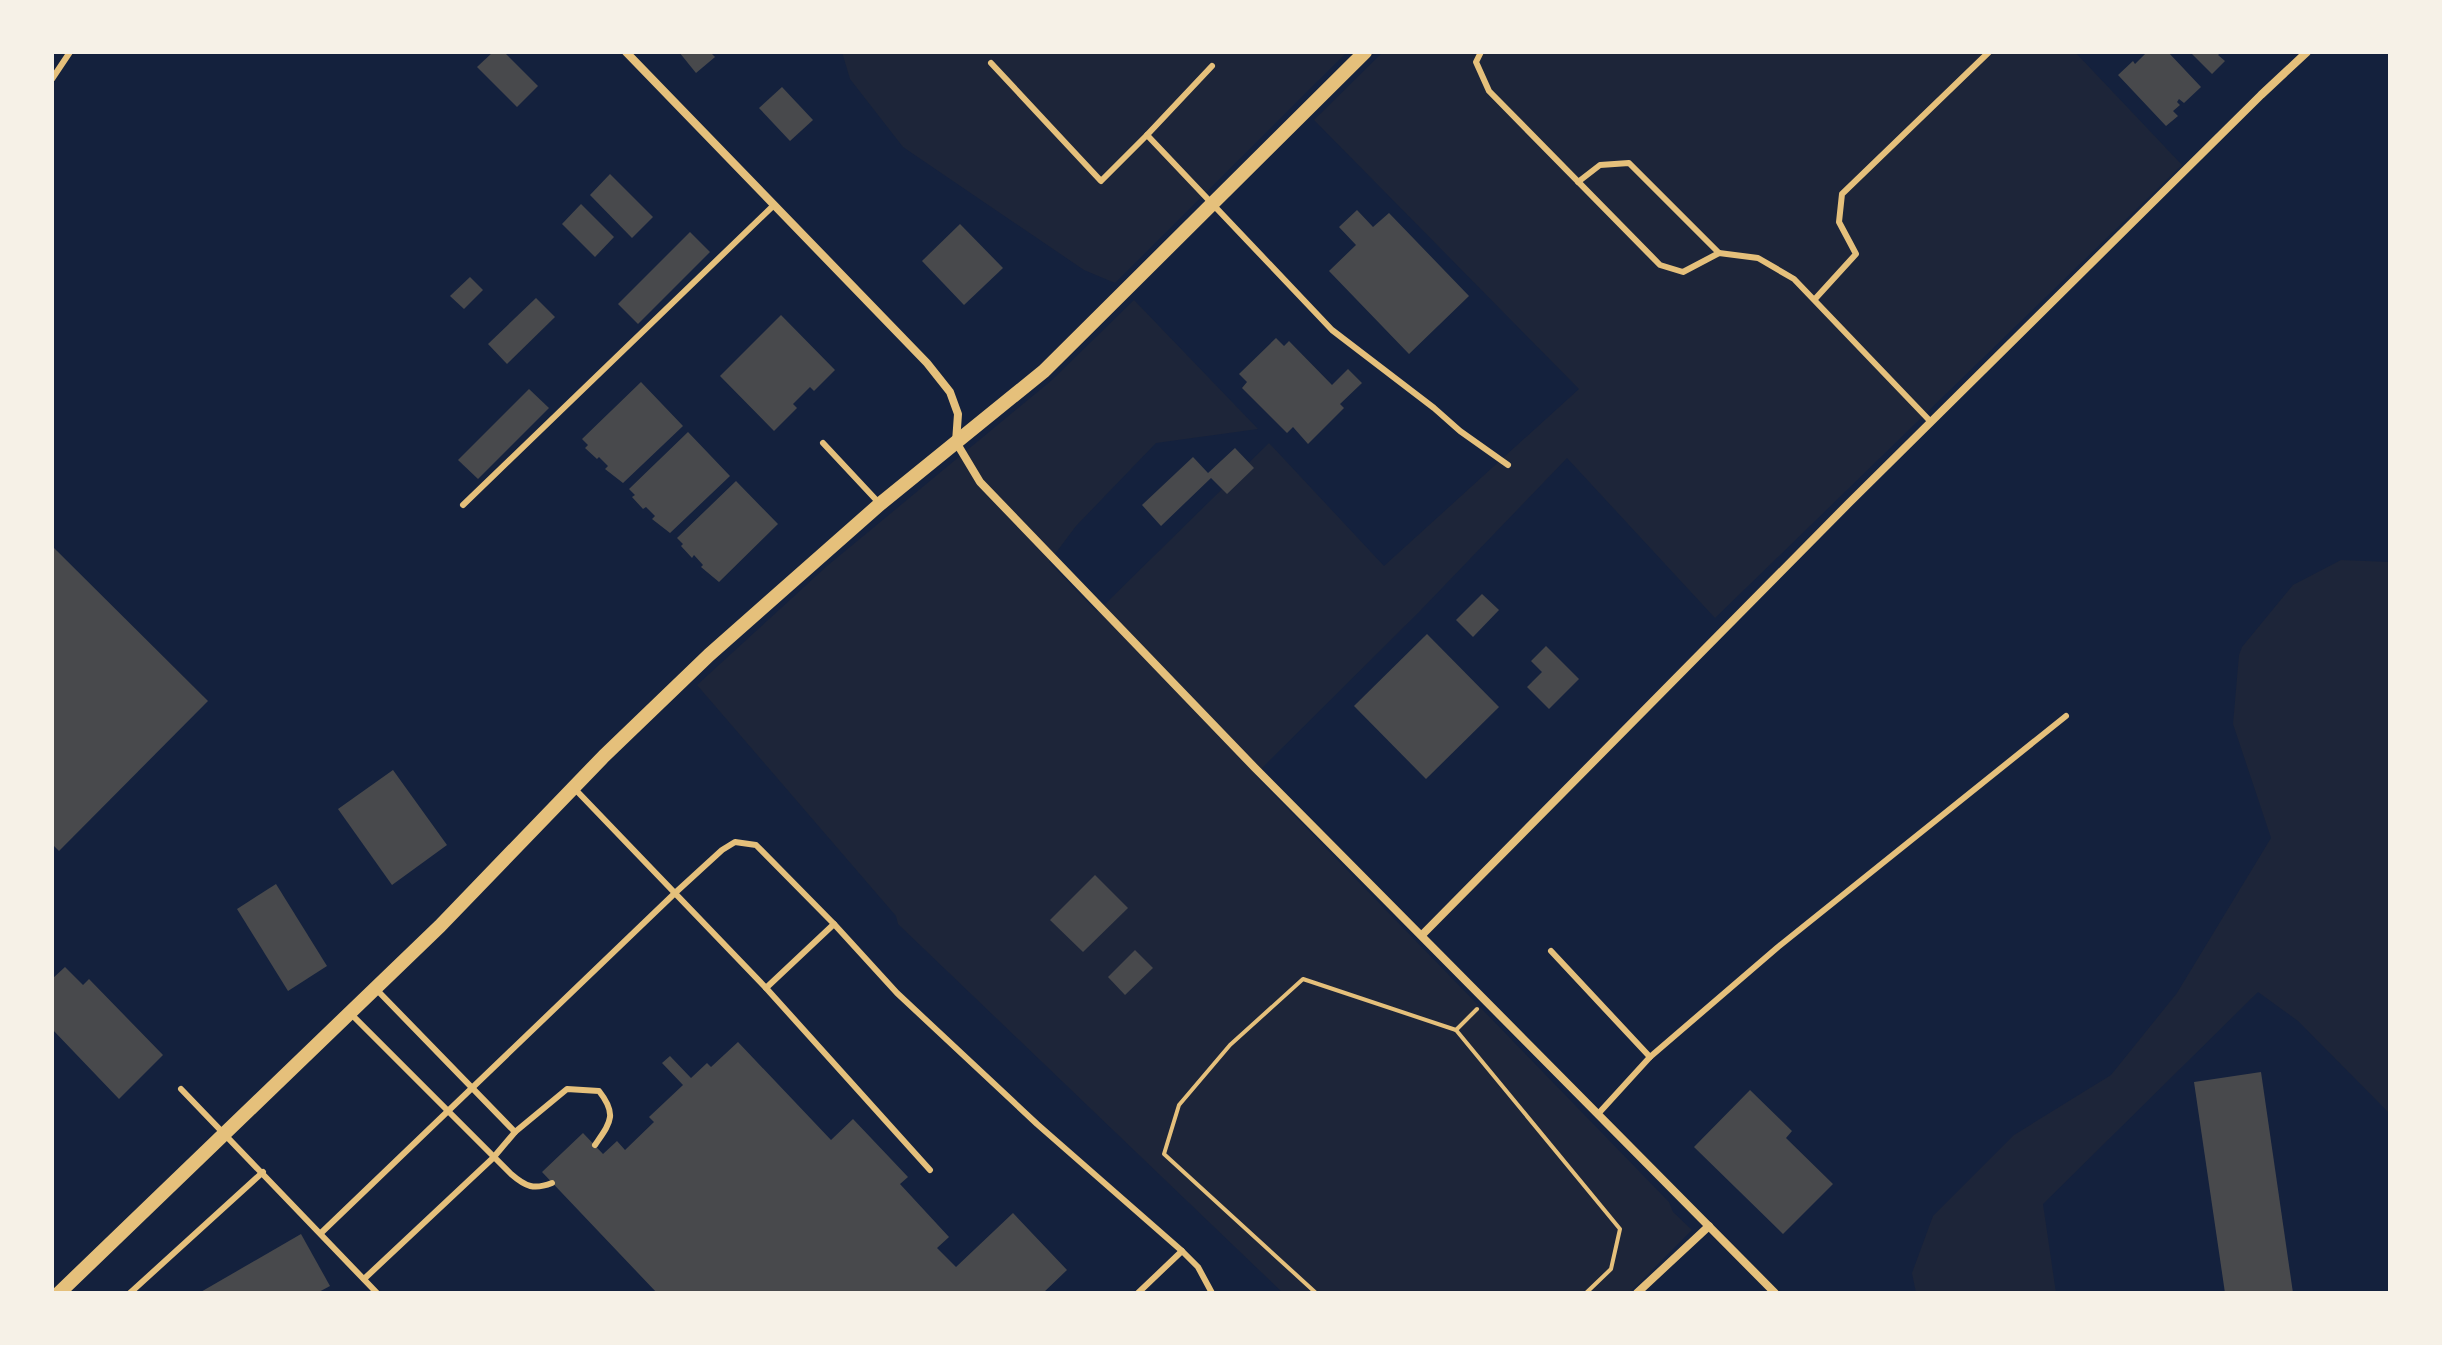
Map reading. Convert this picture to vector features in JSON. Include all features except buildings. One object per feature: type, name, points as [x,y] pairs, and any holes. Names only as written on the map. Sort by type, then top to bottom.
[{"type":"street","points":[[626,52],[927,363],[950,392],[958,414],[956,442],[990,494],[1255,768],[1775,1293]]},
{"type":"street","points":[[59,1293],[351,1014],[573,787],[718,648],[880,504],[1044,371],[1365,52]]},
{"type":"street","points":[[1422,935],[1931,422],[2307,52]]},
{"type":"street","points":[[1637,1293],[1709,1226]]},
{"type":"lane","points":[[52,79],[70,52]]},
{"type":"lane","points":[[1481,52],[1476,62],[1489,91],[1660,265],[1683,272],[1719,253],[1758,258],[1794,279],[1931,422]]},
{"type":"lane","points":[[1815,299],[1856,254],[1839,222],[1842,194],[1989,52]]},
{"type":"lane","points":[[991,63],[1101,181],[1212,66]]},
{"type":"lane","points":[[1147,135],[1332,330],[1508,465]]},
{"type":"lane","points":[[1578,182],[1600,165],[1629,163],[1719,253]]},
{"type":"lane","points":[[463,505],[774,205]]},
{"type":"lane","points":[[823,443],[880,504]]},
{"type":"lane","points":[[1598,1114],[1650,1057],[1778,947],[2066,716]]},
{"type":"lane","points":[[573,787],[766,988],[930,1170]]},
{"type":"lane","points":[[321,1233],[675,893],[735,842],[756,845],[897,993],[1037,1124],[1182,1251],[1198,1267],[1212,1293]]},
{"type":"lane","points":[[766,988],[834,924]]},
{"type":"lane","points":[[1551,951],[1650,1057]]},
{"type":"lane","points":[[376,989],[515,1132]]},
{"type":"lane","points":[[351,1014],[493,1158],[526,1186],[538,1189],[552,1183]]},
{"type":"lane","points":[[181,1089],[377,1293]]},
{"type":"lane","points":[[364,1279],[493,1158],[515,1132],[567,1089],[599,1091],[610,1105],[610,1123],[595,1145]]},
{"type":"lane","points":[[130,1293],[263,1172]]},
{"type":"lane","points":[[1138,1293],[1182,1251]]},
{"type":"path","points":[[1316,1293],[1164,1154],[1179,1105],[1230,1045],[1303,979],[1456,1030],[1620,1229],[1611,1269],[1586,1293]]},
{"type":"path","points":[[1456,1030],[1486,1000]]},
{"type":"shaded area","points":[[842,52],[1347,52],[1115,283],[1084,270],[903,147],[850,79]]},
{"type":"shaded area","points":[[1383,52],[2075,52],[2182,165],[1715,618],[1567,458],[1419,612],[1255,775],[1669,1202],[1673,1212],[1692,1230],[1629,1293],[1283,1293],[898,924],[896,916],[697,685],[827,566],[1052,380],[1134,300],[1258,429],[1156,443],[1076,526],[1049,562],[1097,612],[1269,443],[1384,566],[1579,389],[1314,120]]},
{"type":"shaded area","points":[[2341,560],[2390,562],[2390,1114],[2298,1021],[2258,992],[2043,1204],[2056,1293],[1916,1293],[1912,1273],[1933,1216],[2014,1135],[2111,1075],[2177,993],[2271,838],[2233,724],[2239,655],[2242,647],[2293,585]]}]
